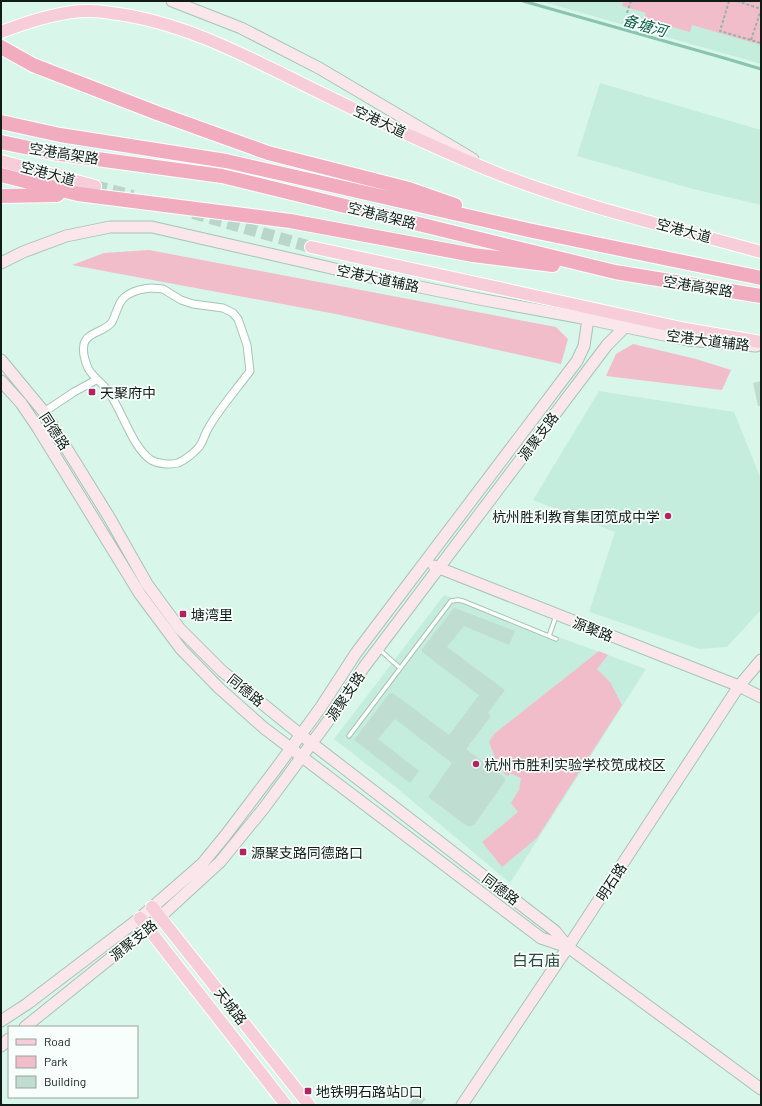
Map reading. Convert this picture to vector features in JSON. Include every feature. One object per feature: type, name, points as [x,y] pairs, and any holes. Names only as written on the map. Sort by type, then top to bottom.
[{"type":"highway","points":[[1,47],[33,65],[156,113],[268,153],[409,189],[528,230]]},
{"type":"highway","name":"空港高架路","points":[[1,122],[60,135],[226,161],[528,230],[761,278]]},
{"type":"highway","name":"空港高架路","points":[[1,142],[53,153],[222,176],[615,272],[761,296]]},
{"type":"highway","points":[[1,175],[78,194],[290,221],[473,255],[615,272]]},
{"type":"highway","points":[[1,196],[78,194]]},
{"type":"main road","name":"空港大道","points":[[1,32],[51,16],[91,11],[134,16],[176,28],[250,59],[352,108],[502,175],[548,192],[761,252]]},
{"type":"main road","name":"空港大道","points":[[1,161],[95,186]]},
{"type":"main road","points":[[311,247],[686,329],[761,342]]},
{"type":"main road","name":"天城路","points":[[152,907],[309,1105]]},
{"type":"main road","name":"天城路","points":[[140,918],[286,1105]]},
{"type":"street","points":[[172,1],[241,28],[319,68],[426,132],[502,175]]},
{"type":"street","name":"空港大道辅路","points":[[1,263],[23,252],[66,236],[110,227],[152,227],[370,277],[479,300],[588,319],[688,340],[761,346]]},
{"type":"street","points":[[152,288],[163,289],[181,300],[193,304],[222,308],[233,313],[238,319],[247,345],[250,372],[214,420],[201,445],[189,456],[178,463],[164,464],[152,460],[138,446],[107,389],[96,380],[89,369],[84,356],[84,344],[88,338],[109,327],[114,319],[120,302],[128,294],[139,290],[152,288]]},
{"type":"street","name":"源聚支路","points":[[1,1021],[27,1004],[140,918],[202,864],[291,749],[356,653],[577,361],[584,346],[588,319]]},
{"type":"street","name":"源聚支路","points":[[25,1026],[148,928],[220,862],[264,808],[439,568],[607,345],[625,327]]},
{"type":"street","name":"同德路","points":[[1,360],[44,412],[109,517],[147,584],[180,629],[222,671],[311,744],[555,930],[568,948]]},
{"type":"street","points":[[44,412],[74,392],[96,380]]},
{"type":"street","name":"同德路","points":[[1,381],[21,403],[140,594],[181,649],[219,688],[264,728],[291,749],[541,938],[568,948],[761,1090]]},
{"type":"street","name":"源聚路","points":[[424,562],[740,686],[761,697]]},
{"type":"street","name":"明石路","points":[[462,1105],[568,948],[740,686],[761,660]]},
{"type":"lane","points":[[349,736],[448,603],[454,600],[463,601],[556,639]]},
{"type":"lane","points":[[549,636],[557,615]]},
{"type":"lane","points":[[379,649],[400,668]]},
{"type":"path","points":[[627,13],[631,1]]},
{"type":"path","points":[[729,1],[720,32],[761,43]]},
{"type":"path","points":[[737,1],[761,10],[751,40]]},
{"type":"shaded area","points":[[540,1],[761,1],[761,64]]},
{"type":"shaded area","points":[[600,83],[761,130],[761,205],[693,189],[577,156]]},
{"type":"shaded area","name":"杭州胜利教育集团笕成中学","points":[[599,391],[734,412],[761,479],[761,610],[727,647],[699,649],[589,612],[615,532],[533,500]]},
{"type":"shaded area","name":"杭州市胜利实验学校笕成校区","points":[[444,595],[646,669],[510,883],[398,789],[334,739]]},
{"type":"green space","points":[[623,1],[761,1],[761,45],[692,25],[690,32],[644,19],[646,13],[622,6]]},
{"type":"green space","points":[[149,250],[556,327],[568,339],[561,364],[336,314],[72,265],[104,253]]},
{"type":"green space","points":[[633,344],[696,359],[731,370],[722,390],[606,376],[616,354]]},
{"type":"green space","points":[[599,651],[608,655],[597,669],[610,682],[622,705],[537,838],[502,867],[482,842],[518,812],[511,803],[519,790],[521,778],[509,773],[509,776],[506,775],[499,768],[489,742],[494,734]]},
{"type":"building","points":[[761,381],[761,406],[758,406],[753,383]]},
{"type":"building","points":[[455,608],[515,631],[509,645],[464,626],[447,647],[505,690],[488,713],[491,716],[466,749],[504,777],[505,781],[475,824],[471,826],[467,826],[428,797],[452,763],[395,719],[378,739],[419,771],[410,783],[354,740],[389,694],[393,693],[449,735],[479,695],[422,652],[422,649]]},
{"type":"building","points":[[418,1093],[426,1099],[421,1105],[408,1105]]},
{"type":"waterway","name":"备塘河","points":[[523,1],[761,69]]},
{"type":"tunnel","points":[[95,186],[133,196]]},
{"type":"tunnel","points":[[193,213],[311,247]]},
{"type":"place","name":"天聚府中","points":[[92,392]]},
{"type":"place","name":"杭州胜利教育集团笕成中学","points":[[668,516]]},
{"type":"place","name":"塘湾里","points":[[183,614]]},
{"type":"place","name":"杭州市胜利实验学校笕成校区","points":[[476,764]]},
{"type":"place","name":"源聚支路同德路口","points":[[243,852]]},
{"type":"place","name":"地铁明石路站D口","points":[[308,1091]]},
{"type":"district","name":"白石庙","points":[[536,959]]}]
